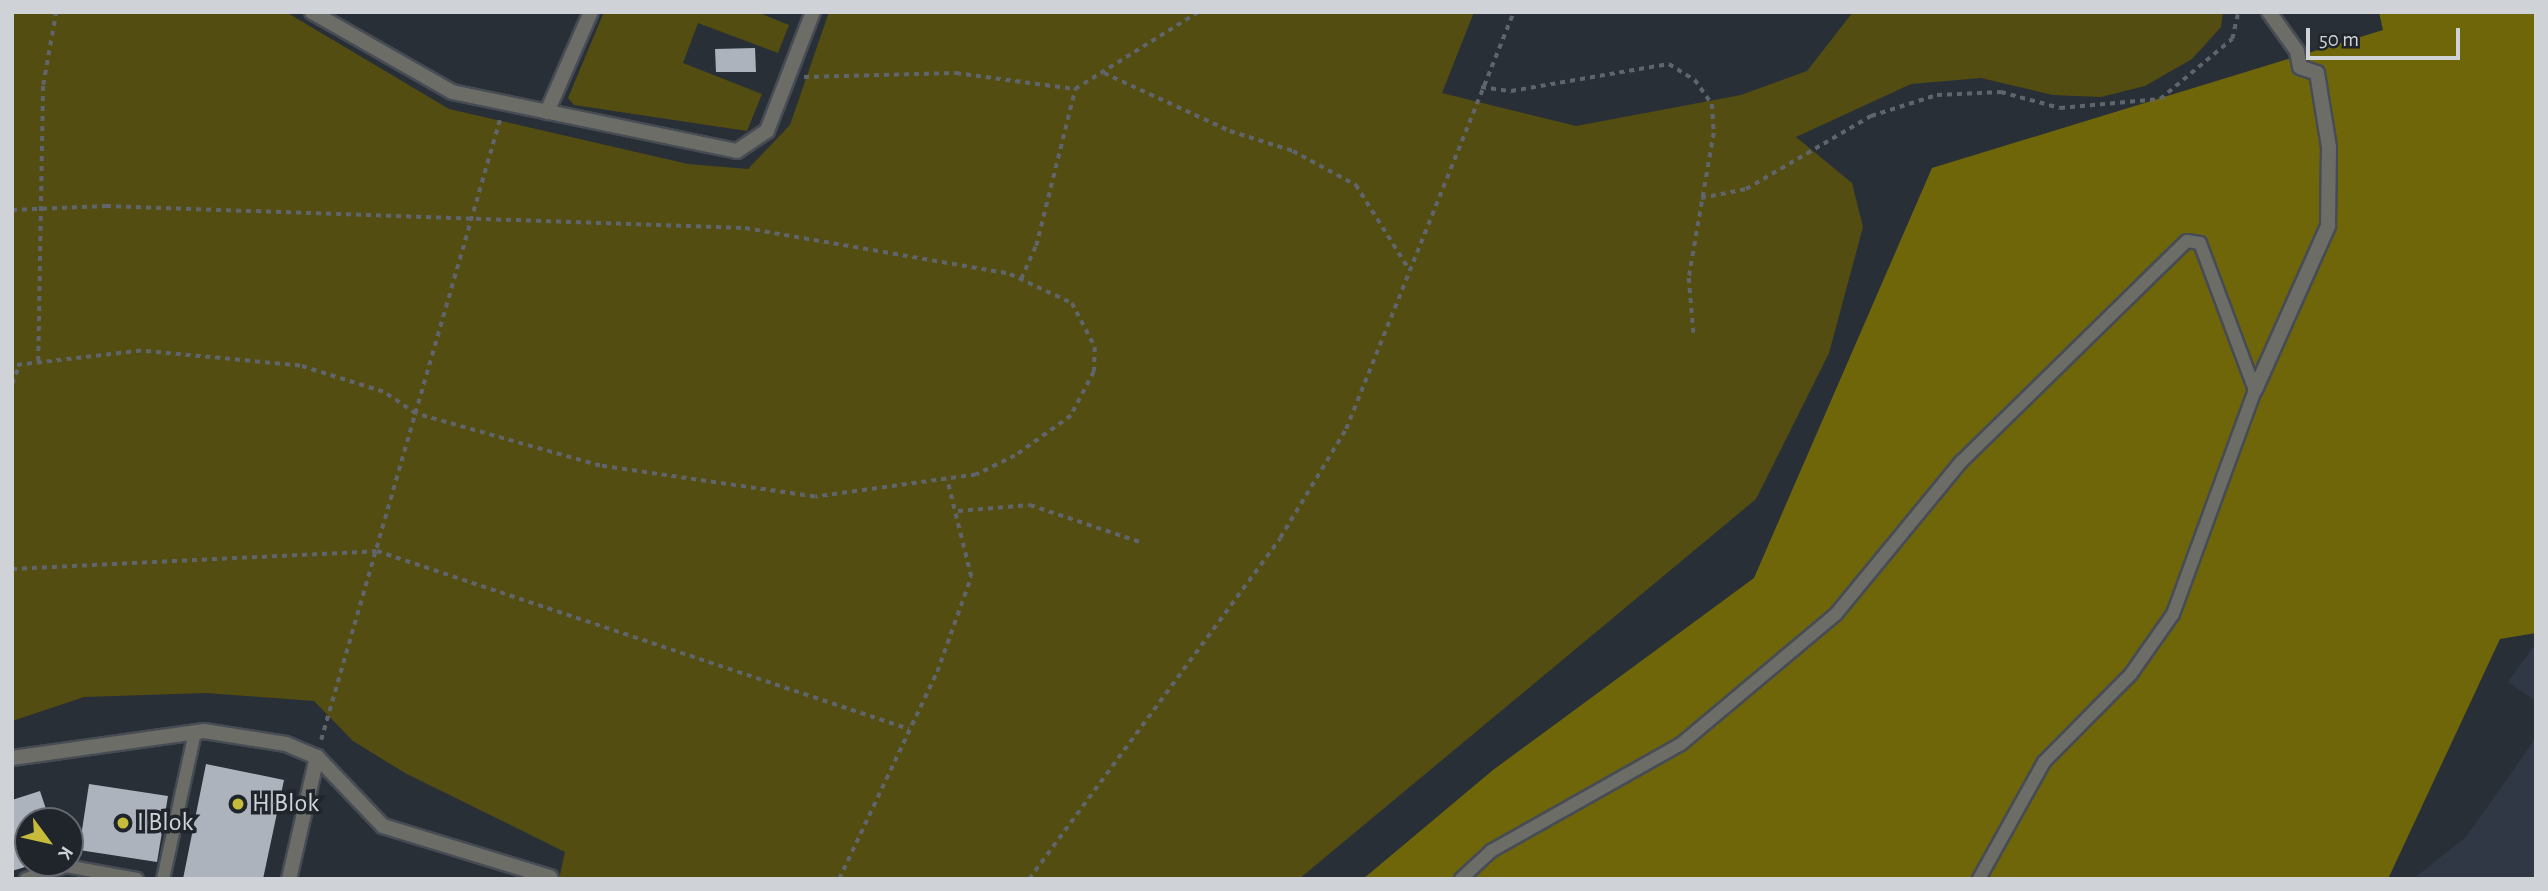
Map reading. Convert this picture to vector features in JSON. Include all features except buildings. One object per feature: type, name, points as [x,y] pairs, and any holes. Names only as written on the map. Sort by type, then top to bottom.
[{"type":"street","points":[[312,12],[452,92],[737,151],[767,131],[813,12]]},
{"type":"street","points":[[547,112],[590,12]]},
{"type":"street","points":[[2255,390],[2328,226],[2329,147],[2317,73],[2300,67],[2297,51],[2269,12]]},
{"type":"street","points":[[12,758],[195,732],[286,744],[317,757],[383,826],[550,877]]},
{"type":"street","points":[[289,879],[317,757]]},
{"type":"lane","points":[[1461,879],[1491,851],[1681,744],[1836,614],[1961,462],[2187,241],[2200,243],[2210,260],[2255,390],[2173,614],[2131,674],[2044,762],[1979,879]]},
{"type":"lane","points":[[163,879],[195,732]]},
{"type":"lane","points":[[26,879],[66,866],[136,879]]},
{"type":"path","points":[[38,361],[45,208],[43,85],[56,12]]},
{"type":"path","points":[[788,78],[956,73],[1075,89],[1198,12]]},
{"type":"path","points":[[1030,879],[1280,538],[1346,429],[1481,87],[1514,12]]},
{"type":"path","points":[[1701,198],[1746,189],[1871,116],[1937,95],[2001,92],[2060,108],[2160,99],[2232,39],[2238,12]]},
{"type":"path","points":[[1481,87],[1511,91],[1668,64],[1695,80],[1712,104],[1714,133],[1689,278],[1694,337]]},
{"type":"path","points":[[1103,72],[1230,131],[1293,151],[1356,185],[1409,269]]},
{"type":"path","points":[[1021,279],[1036,246],[1075,89]]},
{"type":"path","points":[[317,757],[505,103]]},
{"type":"path","points":[[12,210],[45,208],[472,217],[745,228],[1021,279],[1072,303],[1095,347],[1094,372],[1071,416],[1016,456],[947,480],[815,497],[600,466],[416,414],[383,392],[300,366],[141,351],[12,366]]},
{"type":"path","points":[[12,384],[20,363]]},
{"type":"path","points":[[838,879],[909,729],[971,577],[958,511],[947,480]]},
{"type":"path","points":[[958,511],[1030,505],[1140,542]]},
{"type":"path","points":[[12,569],[377,551],[909,729]]},
{"type":"shaded area","points":[[12,12],[286,12],[449,109],[688,164],[748,169],[790,125],[829,12],[1474,12],[1442,93],[1576,126],[1741,95],[1807,71],[1853,12],[2223,12],[2221,27],[2192,59],[2145,86],[2101,97],[2053,95],[1981,78],[1911,84],[1796,137],[1852,183],[1863,227],[1829,353],[1756,499],[1299,879],[559,879],[565,852],[405,773],[353,741],[314,701],[206,693],[84,697],[12,721]]},
{"type":"shaded area","points":[[604,12],[757,12],[789,25],[778,53],[698,23],[683,63],[762,94],[747,131],[574,105],[568,98]]},
{"type":"shaded area","points":[[2379,12],[2536,12],[2536,633],[2500,639],[2388,879],[1363,879],[1493,770],[1754,578],[1932,168],[2383,30]]},
{"type":"shaded area","points":[[2536,643],[2536,701],[2508,682]]},
{"type":"shaded area","points":[[2536,738],[2536,879],[2413,879],[2466,837]]},
{"type":"place","name":"H Blok","points":[[238,804]]},
{"type":"place","name":"I Blok","points":[[123,823]]}]
